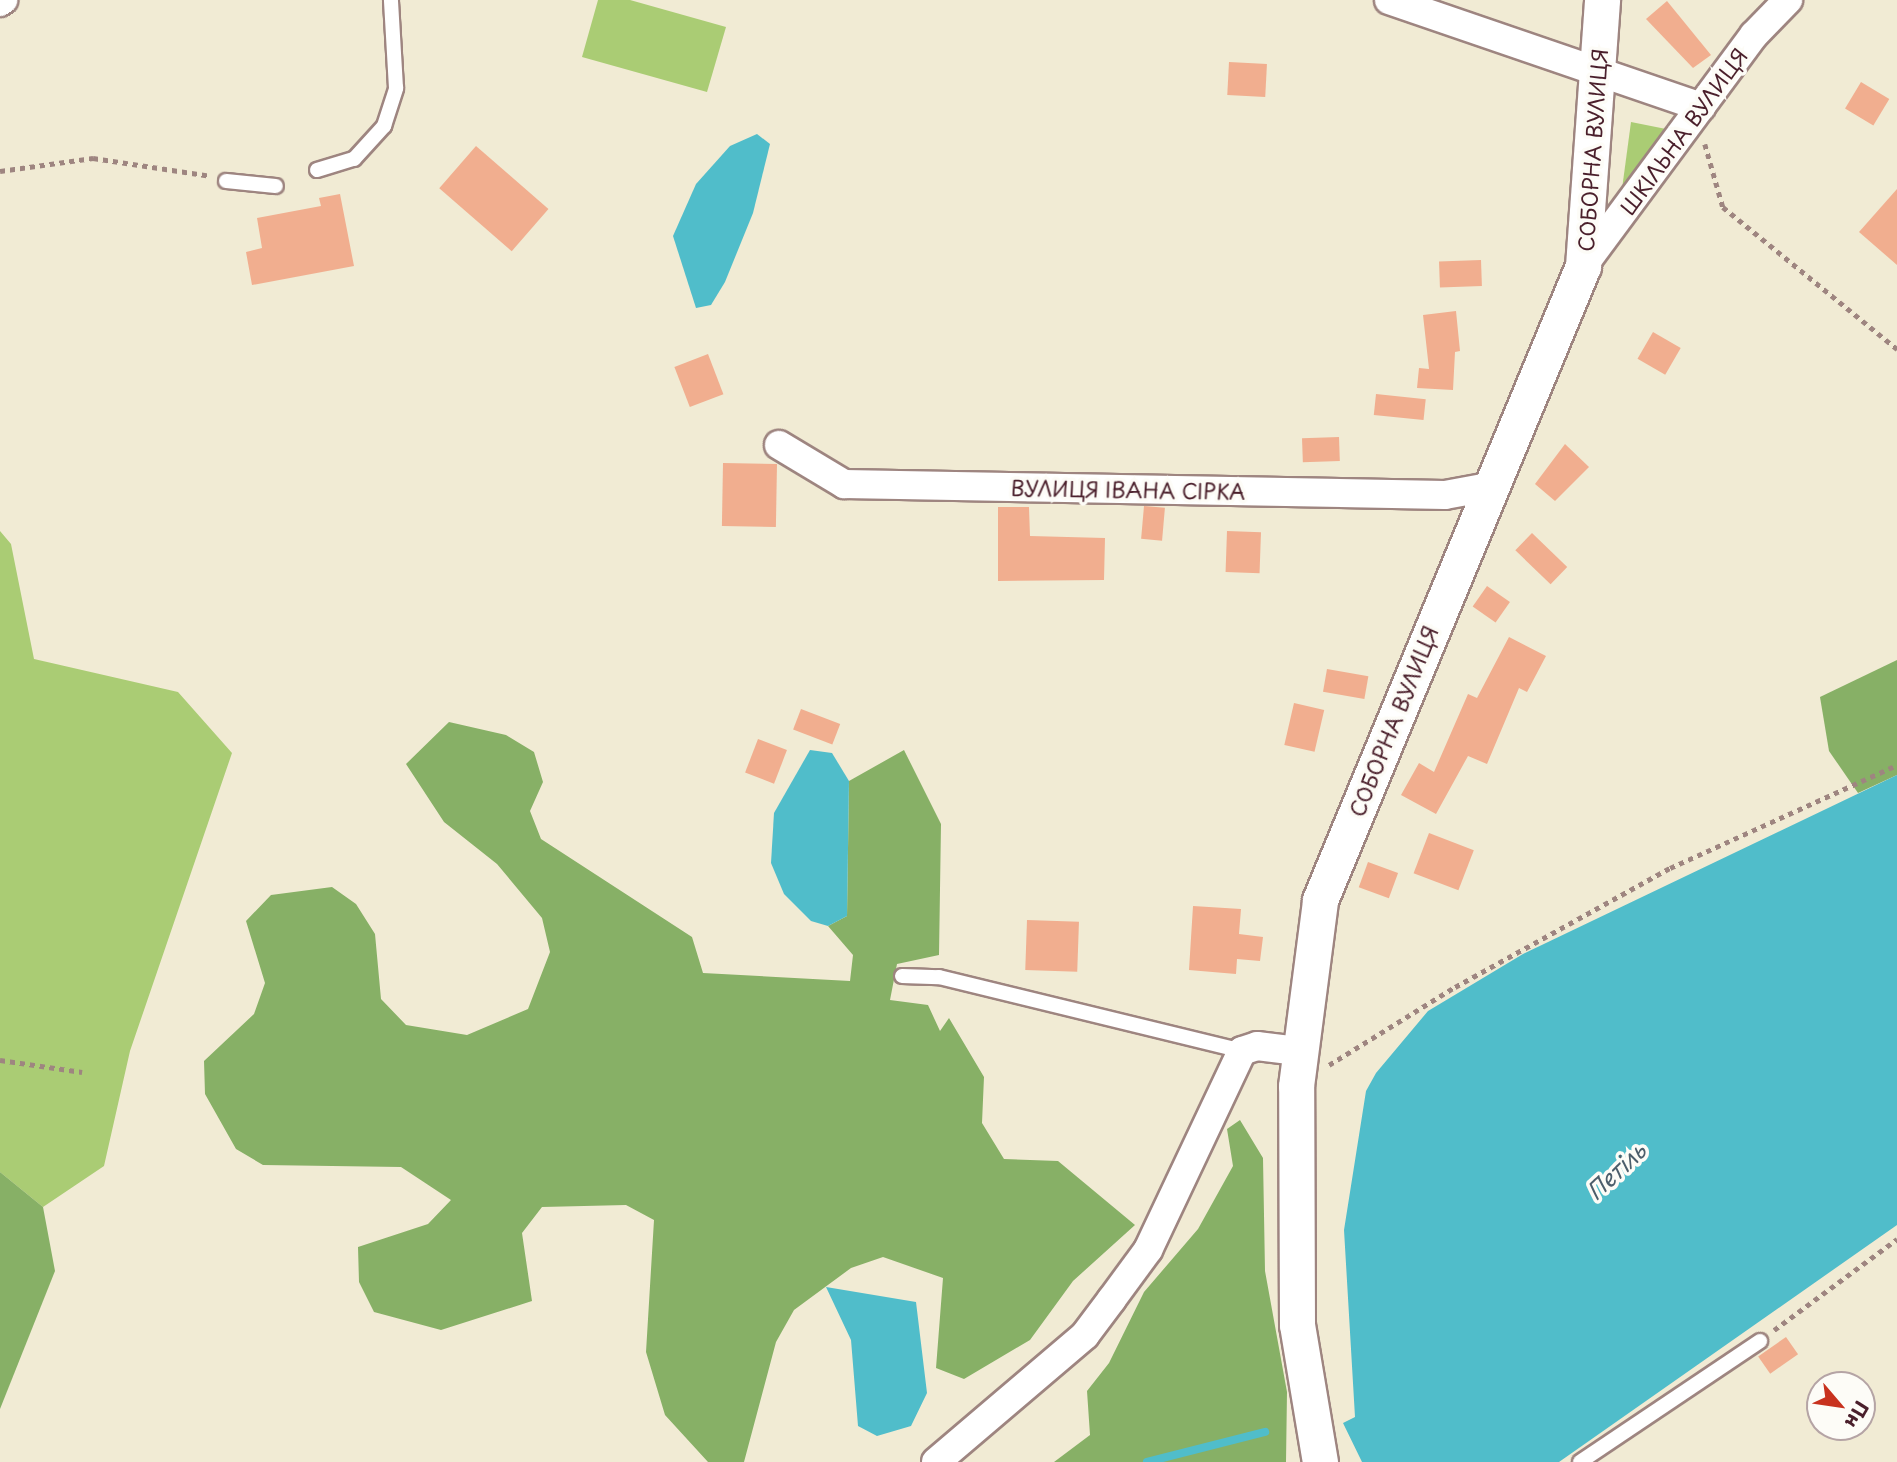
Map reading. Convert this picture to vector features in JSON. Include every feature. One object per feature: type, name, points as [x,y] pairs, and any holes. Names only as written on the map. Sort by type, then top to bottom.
[{"type":"street","points":[[1389,0],[1601,69],[1693,118]]},
{"type":"street","name":"СОБОРНА ВУЛИЦЯ","points":[[1320,1462],[1309,1425],[1297,1325],[1296,1086],[1297,1051],[1320,900],[1488,487],[1583,266],[1601,69],[1602,0]]},
{"type":"street","name":"ШКІЛЬНА ВУЛИЦЯ","points":[[1583,266],[1693,118],[1788,0]]},
{"type":"street","name":"ВУЛИЦЯ ІВАНА СІРКА","points":[[779,445],[844,484],[1445,495],[1488,487]]},
{"type":"street","points":[[936,1462],[1085,1335],[1148,1250],[1242,1051],[1257,1046],[1297,1051]]},
{"type":"lane","points":[[317,170],[354,159],[384,126],[396,88],[391,0]]},
{"type":"lane","points":[[226,181],[276,186]]},
{"type":"lane","points":[[902,976],[952,980],[1242,1051]]},
{"type":"lane","points":[[1580,1462],[1760,1341]]},
{"type":"path","points":[[1693,118],[1711,148],[1723,207],[1897,349]]},
{"type":"path","points":[[0,172],[93,158],[180,168],[226,181]]},
{"type":"path","points":[[1296,1086],[1455,987],[1671,868],[1897,765]]},
{"type":"path","points":[[0,1060],[82,1072]]},
{"type":"path","points":[[1760,1341],[1897,1239]]},
{"type":"green space","points":[[598,0],[630,0],[726,27],[707,92],[582,57]]},
{"type":"green space","points":[[1631,122],[1666,129],[1648,163],[1622,189]]},
{"type":"green space","points":[[0,531],[11,544],[34,659],[178,692],[232,753],[130,1051],[104,1166],[43,1207],[0,1172]]},
{"type":"green space","points":[[1897,660],[1897,775],[1858,793],[1829,751],[1820,697]]},
{"type":"green space","points":[[449,722],[506,735],[534,752],[543,782],[530,811],[541,839],[692,937],[703,973],[850,981],[853,955],[828,926],[847,916],[849,781],[904,750],[941,824],[939,955],[897,964],[890,1000],[928,1005],[940,1031],[949,1018],[984,1077],[982,1123],[1004,1159],[1058,1161],[1135,1225],[1073,1281],[1030,1340],[964,1379],[936,1368],[943,1278],[883,1257],[851,1268],[794,1310],[776,1342],[744,1462],[708,1462],[665,1415],[646,1352],[654,1220],[626,1205],[542,1207],[522,1233],[532,1301],[441,1330],[374,1312],[359,1282],[358,1247],[428,1224],[451,1200],[401,1167],[263,1165],[236,1149],[205,1094],[204,1061],[254,1014],[265,983],[246,921],[271,895],[332,887],[356,904],[375,934],[381,999],[406,1025],[467,1035],[528,1009],[550,952],[542,918],[497,864],[444,822],[406,764]]},
{"type":"green space","points":[[1240,1120],[1263,1158],[1265,1271],[1287,1392],[1286,1462],[1054,1462],[1090,1435],[1087,1391],[1109,1363],[1144,1292],[1198,1229],[1233,1166],[1227,1129]]},
{"type":"green space","points":[[0,1172],[43,1207],[55,1271],[0,1409]]},
{"type":"water","points":[[757,134],[770,144],[753,213],[725,282],[711,305],[696,308],[673,236],[696,184],[730,146]]},
{"type":"water","points":[[810,750],[832,753],[849,781],[847,916],[828,926],[811,921],[784,894],[771,863],[774,813]]},
{"type":"water","points":[[1897,775],[1897,1225],[1559,1462],[1362,1462],[1343,1423],[1355,1417],[1344,1230],[1366,1091],[1376,1073],[1428,1011],[1523,954]]},
{"type":"water","points":[[826,1287],[916,1302],[927,1393],[911,1426],[877,1436],[858,1426],[851,1340]]},
{"type":"building","points":[[1667,1],[1711,55],[1693,68],[1646,19]]},
{"type":"building","points":[[1229,62],[1267,64],[1265,97],[1227,95]]},
{"type":"building","points":[[1861,82],[1889,99],[1873,126],[1845,109]]},
{"type":"building","points":[[476,146],[548,209],[512,251],[439,188]]},
{"type":"building","points":[[1897,189],[1897,265],[1859,232]]},
{"type":"building","points":[[340,194],[354,266],[252,285],[246,252],[262,248],[257,218],[321,206],[319,198]]},
{"type":"building","points":[[1481,260],[1482,286],[1440,287],[1439,261]]},
{"type":"building","points":[[1456,311],[1460,351],[1455,352],[1453,390],[1417,388],[1419,368],[1429,369],[1423,315]]},
{"type":"building","points":[[1653,332],[1681,348],[1665,375],[1638,359]]},
{"type":"building","points":[[708,354],[723,394],[690,407],[674,367]]},
{"type":"building","points":[[1376,394],[1426,399],[1424,420],[1374,415]]},
{"type":"building","points":[[1339,437],[1340,461],[1303,462],[1302,438]]},
{"type":"building","points":[[1565,444],[1589,467],[1555,501],[1535,484]]},
{"type":"building","points":[[723,463],[777,464],[776,527],[722,526]]},
{"type":"building","points":[[1144,506],[1165,508],[1162,541],[1141,539]]},
{"type":"building","points":[[998,507],[1029,507],[1030,536],[1105,538],[1104,580],[998,581]]},
{"type":"building","points":[[1227,531],[1261,532],[1260,573],[1226,572]]},
{"type":"building","points":[[1532,533],[1567,567],[1551,584],[1515,550]]},
{"type":"building","points":[[1487,586],[1510,602],[1496,623],[1473,606]]},
{"type":"building","points":[[1509,637],[1546,656],[1527,692],[1519,688],[1487,764],[1468,756],[1436,814],[1401,795],[1419,763],[1434,772],[1468,694],[1477,698]]},
{"type":"building","points":[[1327,669],[1368,676],[1364,699],[1323,692]]},
{"type":"building","points":[[1294,703],[1324,710],[1315,752],[1284,745]]},
{"type":"building","points":[[801,709],[840,724],[832,745],[793,730]]},
{"type":"building","points":[[758,739],[787,750],[774,784],[745,773]]},
{"type":"building","points":[[1429,833],[1474,850],[1458,890],[1414,873]]},
{"type":"building","points":[[1368,862],[1398,873],[1389,898],[1359,887]]},
{"type":"building","points":[[1193,906],[1241,909],[1239,934],[1263,937],[1260,961],[1237,959],[1236,974],[1189,970]]},
{"type":"building","points":[[1027,920],[1079,922],[1077,972],[1025,970]]},
{"type":"building","points":[[1786,1337],[1798,1354],[1770,1374],[1758,1357]]},
{"type":"waterway","name":"Петіль","points":[[1147,1462],[1265,1432]]}]
